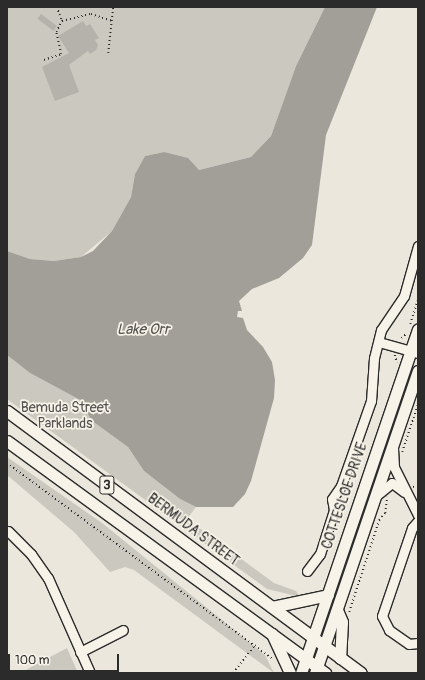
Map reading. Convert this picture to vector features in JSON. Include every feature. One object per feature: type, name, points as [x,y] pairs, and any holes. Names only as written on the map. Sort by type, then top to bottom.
[{"type":"main road","name":"COTTESLOE DRIVE","points":[[301,673],[378,448],[414,352],[418,329]]},
{"type":"main road","name":"COTTESLOE DRIVE","points":[[319,671],[324,646],[418,371]]},
{"type":"main road","name":"BERMUDA STREET","points":[[7,411],[361,673]]},
{"type":"main road","name":"3","points":[[7,441],[306,659],[319,671]]},
{"type":"main road","points":[[272,607],[328,595]]},
{"type":"main road","points":[[337,610],[342,622],[340,658]]},
{"type":"main road","points":[[272,634],[290,673]]},
{"type":"street","points":[[307,571],[320,554],[334,510],[332,499],[341,486],[371,401],[374,358],[381,330],[404,296],[418,246]]},
{"type":"street","points":[[379,342],[414,352]]},
{"type":"street","points":[[394,443],[394,467],[416,511]]},
{"type":"street","points":[[378,448],[398,486],[416,511]]},
{"type":"street","points":[[375,497],[388,484],[398,486]]},
{"type":"street","points":[[418,521],[412,528],[382,616],[389,630],[409,644],[418,643]]},
{"type":"street","points":[[8,531],[32,554],[48,578],[90,673]]},
{"type":"street","points":[[80,652],[123,630]]},
{"type":"path","points":[[57,7],[62,22]]},
{"type":"path","points":[[108,53],[113,7]]},
{"type":"path","points":[[44,60],[61,54],[56,32],[62,22],[91,14],[112,21]]},
{"type":"path","points":[[401,338],[406,334],[418,300]]},
{"type":"path","points":[[399,459],[418,404]]},
{"type":"path","points":[[7,463],[276,661]]},
{"type":"path","points":[[347,620],[379,520],[385,513],[388,494]]},
{"type":"path","points":[[233,673],[255,645]]},
{"type":"green space","points":[[7,7],[325,7],[296,66],[271,136],[251,157],[199,170],[164,152],[145,156],[135,174],[131,197],[112,231],[81,257],[54,261],[30,259],[7,251]]},
{"type":"green space","name":"Bemuda Street Parklands","points":[[7,355],[30,373],[82,401],[92,420],[128,447],[144,471],[180,499],[196,507],[187,519],[274,583],[296,591],[300,597],[267,589],[7,399]]},
{"type":"green space","points":[[7,457],[102,523],[222,620],[265,655],[274,673],[134,570],[125,567],[110,572],[74,532],[7,475]]},
{"type":"green space","points":[[67,648],[78,673],[20,673]]},
{"type":"water","name":"Lake Orr","points":[[325,7],[377,7],[326,135],[312,245],[303,258],[279,278],[252,289],[239,301],[242,311],[238,311],[237,317],[243,318],[247,330],[263,347],[272,362],[275,380],[274,398],[251,481],[245,494],[233,507],[196,507],[180,499],[144,471],[128,447],[91,420],[82,401],[30,373],[7,355],[7,251],[30,259],[54,261],[81,257],[93,251],[112,231],[131,197],[135,174],[145,156],[164,152],[188,158],[199,170],[251,157],[271,136],[296,66]]},
{"type":"building","points":[[41,14],[57,26],[53,31],[37,19]]},
{"type":"building","points":[[83,21],[86,26],[90,24],[99,38],[95,40],[98,45],[96,50],[90,54],[88,51],[69,65],[79,92],[55,101],[42,67],[69,53],[58,36]]}]
